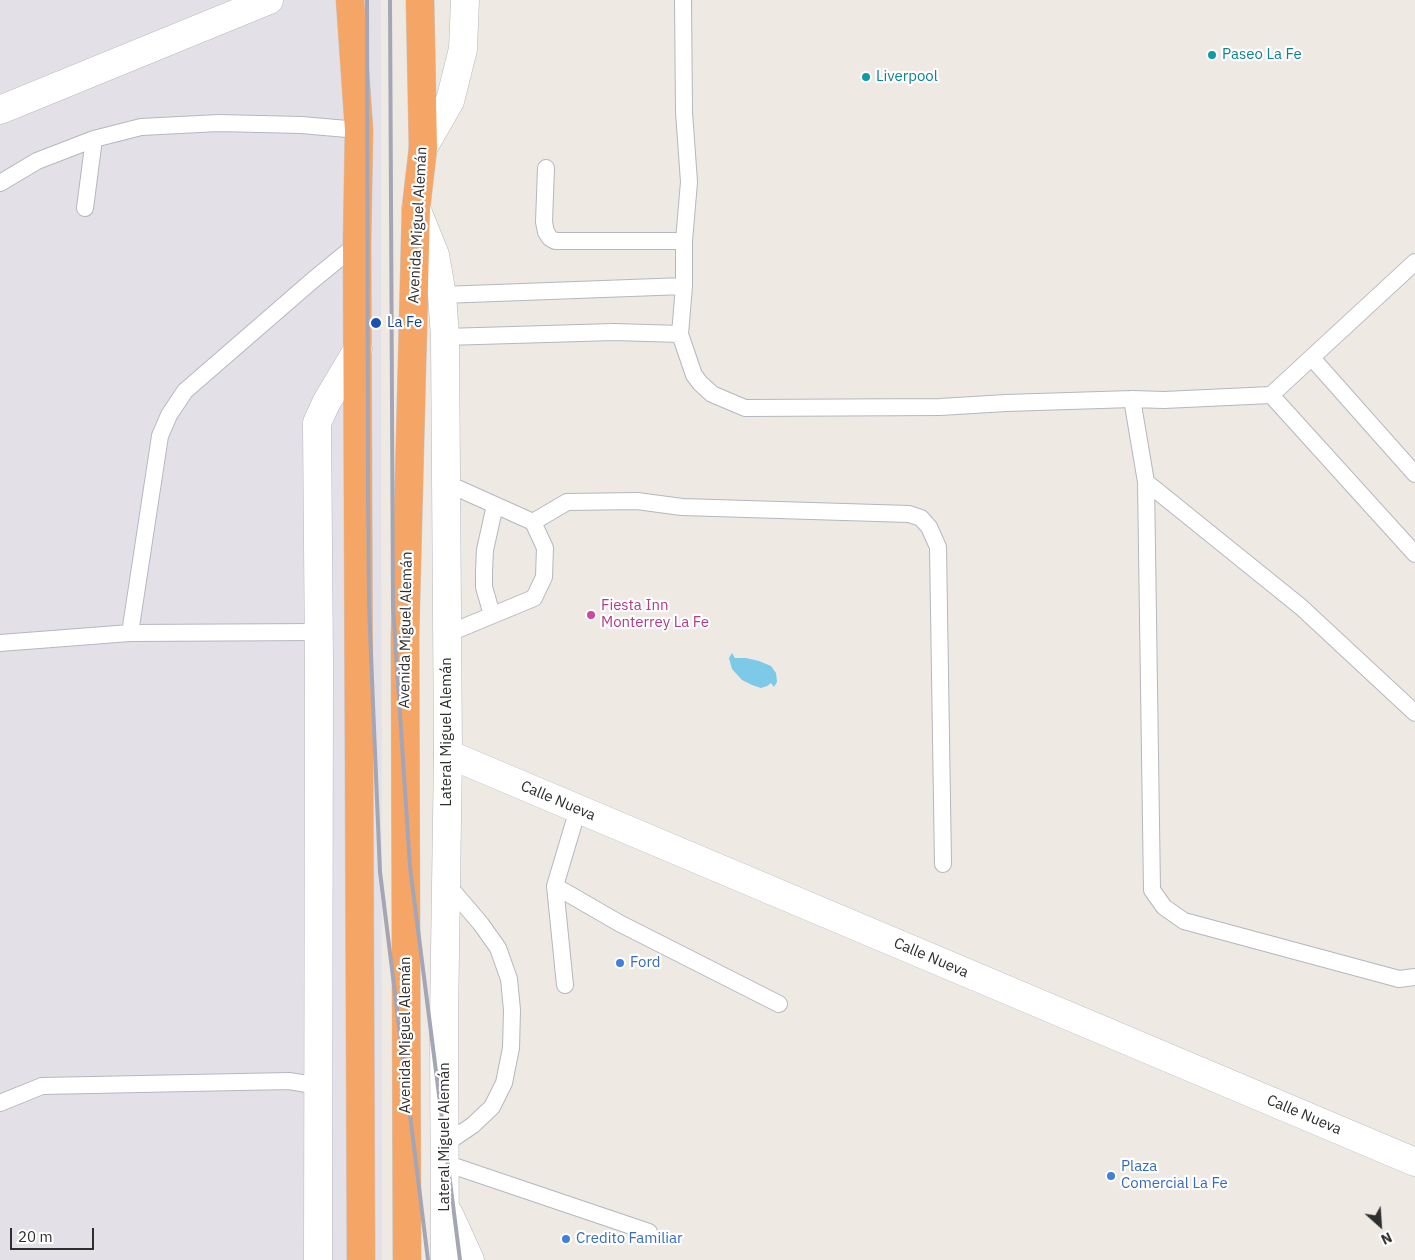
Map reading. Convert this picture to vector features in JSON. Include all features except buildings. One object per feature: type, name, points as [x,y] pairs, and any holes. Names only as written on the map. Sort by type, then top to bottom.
[{"type":"highway","points":[[350,0],[358,130],[361,1260]]},
{"type":"highway","name":"Avenida Miguel Alemán","points":[[407,1260],[405,637],[416,208],[423,148],[420,0]]},
{"type":"street","points":[[0,110],[269,0]]},
{"type":"street","points":[[423,148],[450,100],[463,49],[466,0]]},
{"type":"street","name":"Lateral Miguel Alemán","points":[[416,208],[435,255],[442,295],[445,337],[448,634],[444,1019],[445,1260]]},
{"type":"street","points":[[318,1260],[319,632],[317,423],[326,403],[358,350]]},
{"type":"street","name":"Calle Nueva","points":[[448,754],[1415,1162]]},
{"type":"street","points":[[445,1206],[470,1260]]},
{"type":"lane","points":[[683,0],[684,112],[689,182],[684,241],[684,286],[680,334],[694,375],[700,383],[712,394],[745,408],[940,407],[1006,403],[1132,399],[1164,400],[1271,395],[1415,262]]},
{"type":"lane","points":[[0,183],[37,161],[94,139],[141,127],[219,123],[302,125],[358,130]]},
{"type":"lane","points":[[85,208],[94,139]]},
{"type":"lane","points":[[546,168],[544,222],[546,232],[554,241],[684,241]]},
{"type":"lane","points":[[130,633],[160,436],[169,415],[185,391],[357,244]]},
{"type":"lane","points":[[442,295],[684,286]]},
{"type":"lane","points":[[445,337],[614,332],[680,334]]},
{"type":"lane","points":[[1312,358],[1415,474]]},
{"type":"lane","points":[[1271,395],[1415,554]]},
{"type":"lane","points":[[1132,399],[1146,482],[1152,890],[1164,907],[1184,921],[1399,979],[1415,977]]},
{"type":"lane","points":[[1146,482],[1300,607],[1415,713]]},
{"type":"lane","points":[[446,483],[533,522],[546,548],[544,578],[534,598],[448,634]]},
{"type":"lane","points":[[533,522],[567,502],[637,501],[682,507],[909,514],[921,518],[929,527],[938,547],[943,864]]},
{"type":"lane","points":[[492,615],[484,587],[484,571],[485,550],[495,505]]},
{"type":"lane","points":[[0,643],[130,633],[319,632]]},
{"type":"lane","points":[[565,985],[555,886],[578,809]]},
{"type":"lane","points":[[446,882],[498,948],[509,979],[512,1010],[511,1048],[504,1083],[492,1107],[445,1154],[648,1232]]},
{"type":"lane","points":[[555,886],[619,923],[779,1004]]},
{"type":"lane","points":[[0,1103],[42,1086],[289,1081],[319,1086]]},
{"type":"shaded area","name":"La Fe","points":[[0,0],[381,0],[382,1260],[0,1260]]},
{"type":"water","points":[[732,653],[735,658],[746,658],[771,666],[776,673],[777,682],[774,687],[771,683],[761,688],[742,680],[732,669],[729,658]]},
{"type":"railway","points":[[367,0],[369,607],[380,872],[428,1260]]},
{"type":"railway","points":[[390,0],[393,607],[410,867],[460,1260]]},
{"type":"place","name":"Paseo La Fe","points":[[1212,55]]},
{"type":"place","name":"Liverpool","points":[[866,77]]},
{"type":"place","name":"La Fe","points":[[376,323]]},
{"type":"place","name":"Fiesta Inn Monterrey La Fe","points":[[591,615]]},
{"type":"place","name":"Ford","points":[[620,963]]},
{"type":"place","name":"Plaza Comercial La Fe","points":[[1111,1176]]},
{"type":"place","name":"Credito Familiar","points":[[566,1239]]}]
